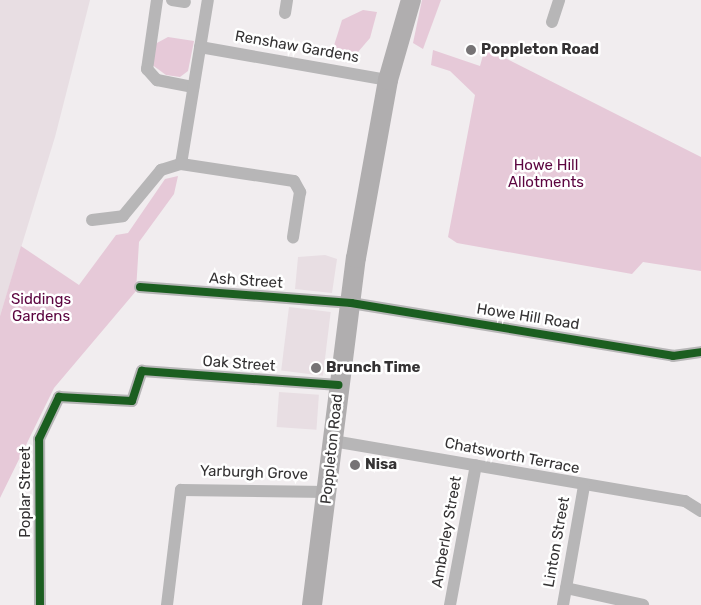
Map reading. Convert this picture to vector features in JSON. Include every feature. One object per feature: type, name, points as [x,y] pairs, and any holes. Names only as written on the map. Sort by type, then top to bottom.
[{"type":"main road","name":"Poppleton Road","points":[[312,605],[351,303],[388,80],[411,0]]},
{"type":"street","points":[[157,0],[147,69],[157,80],[193,87]]},
{"type":"street","points":[[181,164],[208,0]]},
{"type":"street","points":[[552,22],[559,0]]},
{"type":"street","name":"Renshaw Gardens","points":[[200,47],[388,80]]},
{"type":"street","points":[[92,220],[123,216],[161,170],[181,164],[299,184],[293,237]]},
{"type":"street","name":"Ash Street","points":[[140,287],[351,303]]},
{"type":"street","name":"Howe Hill Road","points":[[351,303],[673,356],[700,355]]},
{"type":"street","name":"Oak Street","points":[[138,374],[339,385]]},
{"type":"street","name":"Poplar Street","points":[[40,605],[40,433],[59,397],[132,401],[138,374]]},
{"type":"street","name":"Chatsworth Terrace","points":[[333,441],[476,465],[584,486],[685,501],[701,510]]},
{"type":"street","name":"Amberley Street","points":[[450,605],[476,465]]},
{"type":"street","name":"Linton Street","points":[[563,605],[584,486]]},
{"type":"street","name":"Yarburgh Grove","points":[[167,605],[181,490],[328,492]]},
{"type":"street","points":[[566,588],[643,605]]},
{"type":"shaded area","points":[[0,0],[90,0],[55,137],[0,316]]},
{"type":"shaded area","points":[[325,255],[337,259],[332,293],[295,289],[298,257]]},
{"type":"shaded area","points":[[289,307],[331,312],[323,376],[281,371]]},
{"type":"shaded area","points":[[279,392],[319,395],[316,430],[277,427]]},
{"type":"green space","points":[[422,0],[441,0],[423,49],[413,43]]},
{"type":"green space","points":[[363,10],[377,12],[370,38],[352,59],[331,55],[342,20]]},
{"type":"green space","points":[[168,37],[194,41],[188,71],[180,77],[166,75],[151,64],[155,44]]},
{"type":"green space","name":"Howe Hill Allotments","points":[[485,48],[701,157],[701,271],[643,262],[632,274],[457,243],[448,237],[475,95],[450,71],[431,65],[433,50],[480,66]]},
{"type":"green space","name":"Siddings Gardens","points":[[178,176],[174,194],[139,242],[136,291],[54,388],[0,498],[0,316],[21,246],[79,285],[116,235],[128,233],[165,179]]},
{"type":"cycle path","points":[[140,287],[351,303],[673,356],[701,352]]},
{"type":"cycle path","points":[[40,605],[39,439],[59,397],[132,401],[142,371],[339,385]]},
{"type":"place","name":"Poppleton Road","points":[[471,50]]},
{"type":"place","name":"Brunch Time","points":[[316,368]]},
{"type":"place","name":"Nisa","points":[[355,465]]}]
